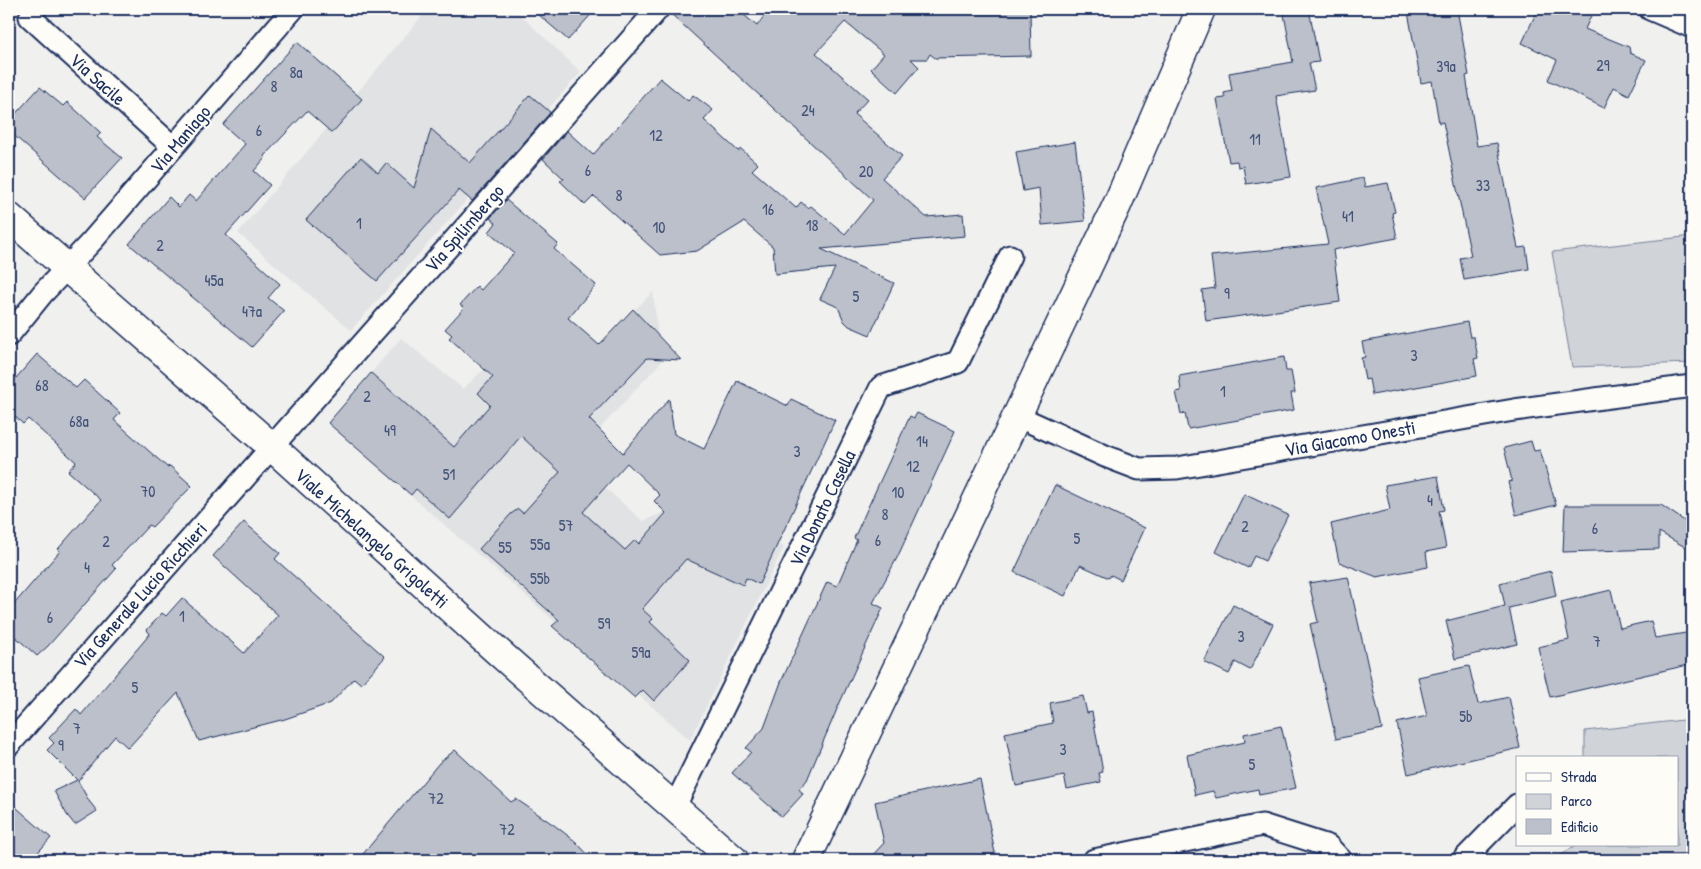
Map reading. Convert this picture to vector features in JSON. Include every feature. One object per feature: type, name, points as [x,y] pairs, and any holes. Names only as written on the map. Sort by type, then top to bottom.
[{"type":"main road","points":[[806,860],[1117,205],[1201,9]]},
{"type":"main road","name":"Viale Michelangelo Grigoletti","points":[[9,217],[272,447],[734,860]]},
{"type":"street","name":"Via Sacile","points":[[35,9],[30,17],[174,146]]},
{"type":"street","name":"Via Maniago","points":[[9,335],[43,293],[293,9]]},
{"type":"street","name":"Via Spilimbergo","points":[[272,447],[658,9]]},
{"type":"street","points":[[1650,9],[1692,28]]},
{"type":"street","name":"Via Donato Casella","points":[[674,808],[881,387],[958,362],[1010,256]]},
{"type":"street","name":"Via Giacomo Onesti","points":[[1017,416],[1105,456],[1139,469],[1176,468],[1514,410],[1692,386]]},
{"type":"street","name":"Via Generale Lucio Ricchieri","points":[[9,744],[272,447]]},
{"type":"street","points":[[1462,860],[1516,806]]},
{"type":"street","points":[[1094,860],[1262,825],[1328,846],[1341,860]]},
{"type":"shaded area","points":[[428,9],[514,9],[581,72],[351,330],[238,233]]},
{"type":"shaded area","points":[[653,292],[661,362],[572,459],[643,521],[683,504],[784,547],[690,740],[328,423],[401,338],[463,389],[554,303],[599,345]]},
{"type":"green space","points":[[1692,236],[1692,363],[1572,367],[1552,252]]},
{"type":"green space","points":[[1692,719],[1692,860],[1555,860],[1574,846],[1678,846],[1678,756],[1585,756],[1585,731]]},
{"type":"building","points":[[532,9],[596,9],[568,40]]},
{"type":"building","points":[[670,9],[737,9],[757,26],[769,9],[1030,9],[1031,56],[935,58],[930,54],[927,59],[911,59],[919,67],[897,93],[871,69],[884,54],[845,22],[816,53],[868,99],[854,114],[902,156],[882,178],[926,217],[963,214],[965,236],[821,249],[894,283],[870,335],[849,326],[844,321],[838,307],[820,299],[835,268],[775,274],[773,247],[744,222],[697,251],[660,255],[594,196],[585,205],[560,181],[564,179],[543,159],[567,131],[593,155],[660,78],[688,101],[693,95],[713,110],[704,120],[738,151],[741,149],[758,164],[752,170],[796,208],[801,202],[808,208],[811,206],[845,234],[873,200],[670,13]]},
{"type":"building","points":[[1283,9],[1309,9],[1319,62],[1309,63],[1315,90],[1276,96],[1291,177],[1246,184],[1243,166],[1238,167],[1237,161],[1229,162],[1217,99],[1225,98],[1224,93],[1232,91],[1229,73],[1293,62]]},
{"type":"building","points":[[1429,9],[1457,9],[1469,75],[1466,76],[1477,146],[1497,143],[1518,248],[1526,247],[1529,269],[1464,280],[1460,258],[1471,256],[1443,122],[1439,123],[1432,81],[1421,83],[1408,12]]},
{"type":"building","points":[[1538,9],[1576,9],[1591,16],[1585,29],[1629,47],[1630,53],[1646,60],[1629,95],[1614,87],[1604,108],[1548,80],[1557,60],[1522,43]]},
{"type":"building","points":[[297,42],[362,99],[332,133],[307,111],[264,156],[265,158],[254,171],[270,185],[226,235],[280,284],[268,298],[284,311],[252,347],[129,244],[169,197],[179,207],[189,195],[196,201],[245,144],[223,125]]},
{"type":"building","points":[[40,87],[63,106],[67,102],[101,133],[97,137],[122,158],[85,198],[9,131],[9,121]]},
{"type":"building","points":[[530,95],[550,112],[549,114],[472,201],[459,190],[377,281],[306,220],[361,157],[378,173],[386,163],[414,188],[431,129],[470,163]]},
{"type":"building","points":[[1075,142],[1085,221],[1042,225],[1039,188],[1023,191],[1016,152]]},
{"type":"building","points":[[1363,178],[1365,187],[1388,183],[1395,212],[1392,213],[1397,238],[1333,250],[1340,302],[1206,321],[1202,290],[1215,288],[1211,256],[1328,244],[1316,188]]},
{"type":"building","points":[[506,200],[558,244],[554,249],[596,285],[568,318],[599,345],[633,309],[681,360],[647,358],[589,419],[623,453],[669,399],[674,434],[704,449],[737,381],[788,406],[791,399],[835,420],[759,584],[746,578],[743,585],[686,559],[642,609],[653,619],[650,622],[690,660],[654,701],[643,690],[635,698],[552,626],[559,620],[479,549],[511,514],[518,509],[523,513],[560,472],[521,436],[450,519],[416,489],[411,495],[328,423],[371,373],[454,447],[490,405],[478,393],[493,377],[449,338],[452,335],[445,329],[464,308],[460,305],[477,286],[481,290],[514,253],[489,232],[496,223],[490,218]],"holes":[[[627,463],[660,495],[654,501],[666,513],[639,544],[635,540],[625,550],[583,512]]]},
{"type":"building","points":[[1467,322],[1470,337],[1474,337],[1478,358],[1474,359],[1477,376],[1372,395],[1369,379],[1365,380],[1361,358],[1365,357],[1362,342]]},
{"type":"building","points":[[37,354],[76,388],[84,380],[120,413],[114,420],[167,467],[170,466],[192,486],[152,527],[149,525],[112,565],[116,569],[37,656],[9,631],[9,610],[60,551],[58,549],[101,500],[68,471],[76,462],[28,419],[23,424],[9,411],[9,386]]},
{"type":"building","points":[[1284,357],[1286,371],[1291,371],[1295,393],[1291,393],[1294,410],[1188,429],[1185,413],[1181,414],[1176,392],[1181,391],[1179,376]]},
{"type":"building","points":[[917,413],[955,431],[898,556],[873,603],[883,608],[807,780],[799,789],[803,794],[782,817],[732,773],[751,752],[746,748],[764,728],[781,682],[827,582],[837,586],[857,540],[854,538],[910,416],[914,418]]},
{"type":"building","points":[[1531,441],[1534,451],[1540,450],[1556,505],[1516,515],[1508,482],[1512,481],[1504,448]]},
{"type":"building","points":[[1438,476],[1444,510],[1439,511],[1446,548],[1426,552],[1428,567],[1377,577],[1339,562],[1331,524],[1390,510],[1385,485]]},
{"type":"building","points":[[1055,485],[1145,528],[1121,580],[1111,575],[1109,578],[1080,565],[1065,596],[1014,572]]},
{"type":"building","points":[[1244,494],[1288,515],[1265,561],[1254,556],[1248,568],[1216,552]]},
{"type":"building","points":[[1565,505],[1661,505],[1692,526],[1692,536],[1685,547],[1659,532],[1659,549],[1563,552]]},
{"type":"building","points":[[244,522],[280,553],[275,559],[385,657],[361,684],[354,678],[331,703],[285,719],[199,741],[178,693],[128,748],[115,736],[78,781],[97,811],[75,825],[67,815],[54,791],[77,780],[47,750],[54,743],[49,738],[76,709],[81,715],[150,634],[147,630],[162,613],[166,616],[182,598],[244,653],[278,615],[213,556]]},
{"type":"building","points":[[1551,571],[1556,596],[1509,608],[1517,644],[1455,659],[1446,621],[1505,606],[1500,583]]},
{"type":"building","points":[[1348,577],[1382,729],[1336,739],[1310,624],[1318,622],[1309,583]]},
{"type":"building","points":[[1611,590],[1620,628],[1651,621],[1655,638],[1692,632],[1692,664],[1550,697],[1538,647],[1569,640],[1561,602]]},
{"type":"building","points":[[1233,605],[1273,624],[1250,670],[1235,662],[1229,674],[1204,662]]},
{"type":"building","points":[[1469,666],[1478,704],[1509,697],[1520,748],[1408,774],[1397,723],[1427,716],[1418,677]]},
{"type":"building","points":[[1083,696],[1087,713],[1092,712],[1103,772],[1099,773],[1101,782],[1067,789],[1064,776],[1016,786],[1005,733],[1053,723],[1050,703]]},
{"type":"building","points":[[1281,726],[1296,788],[1259,795],[1258,789],[1216,798],[1213,791],[1195,795],[1187,755],[1245,742],[1244,734]]},
{"type":"building","points":[[455,750],[511,802],[516,799],[554,825],[575,841],[593,860],[358,860],[439,763]]},
{"type":"building","points":[[980,779],[996,858],[983,860],[868,860],[884,843],[875,802]]},
{"type":"building","points":[[9,801],[51,838],[31,860],[9,860]]}]
